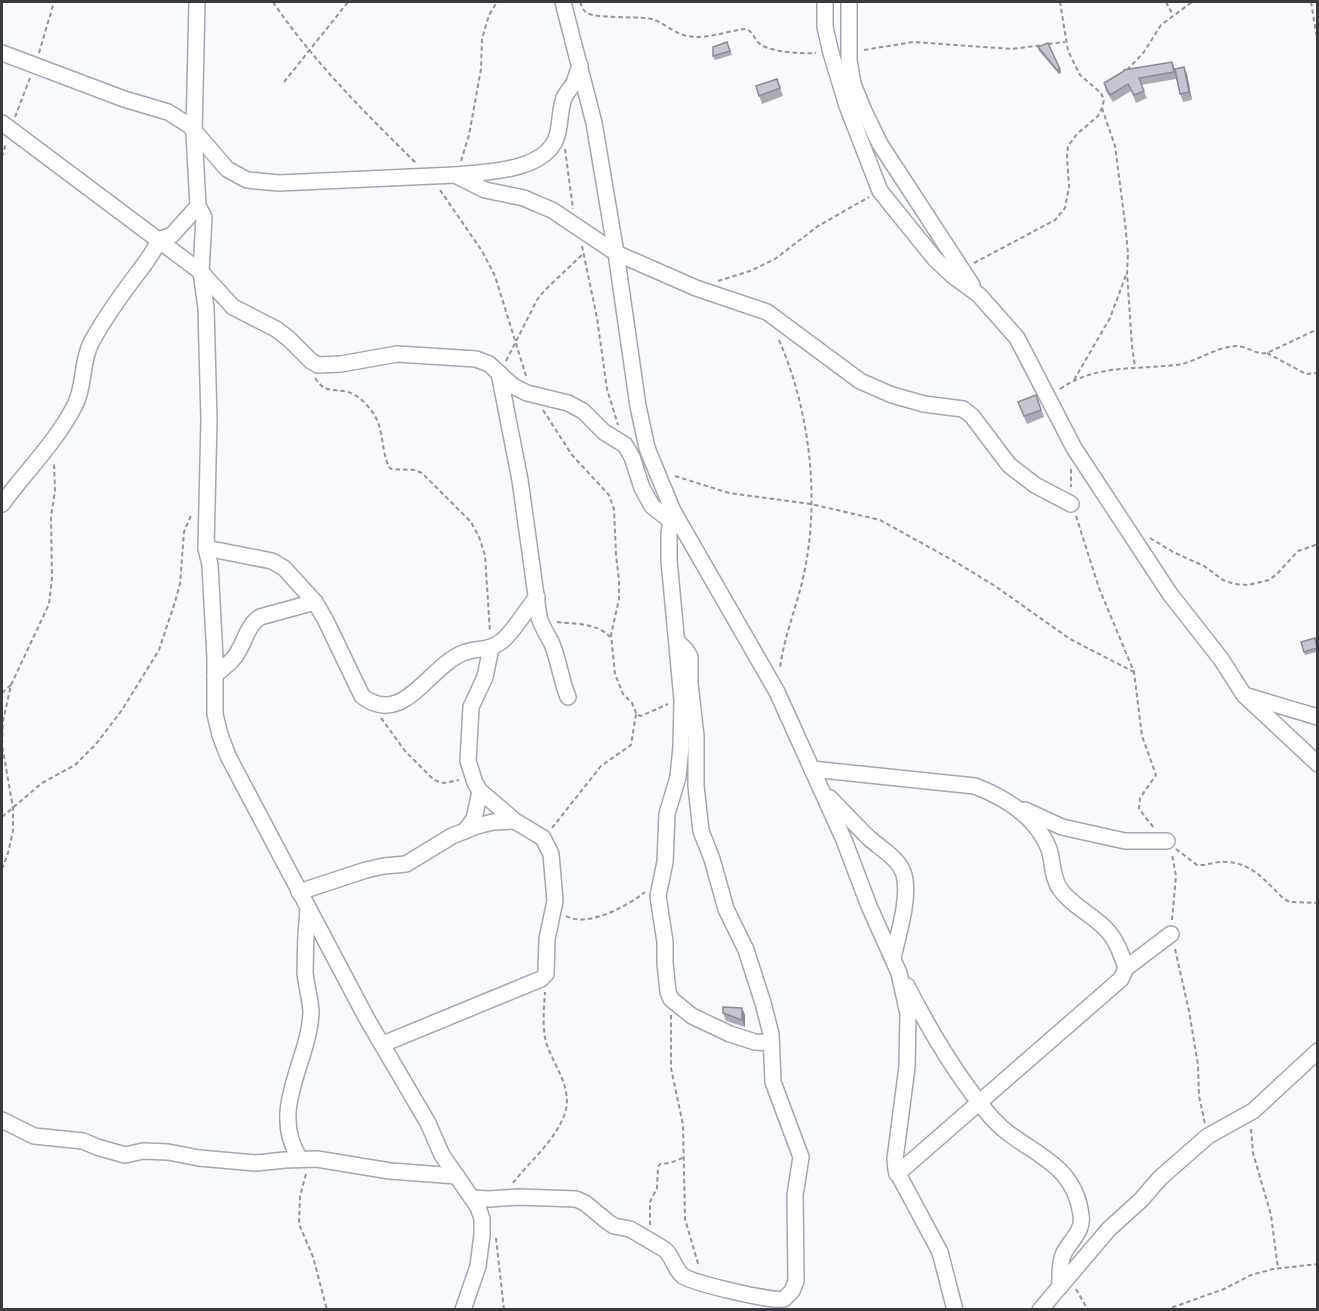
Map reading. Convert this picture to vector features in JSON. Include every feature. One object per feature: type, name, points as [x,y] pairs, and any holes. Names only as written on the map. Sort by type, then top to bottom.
[{"type":"street","points":[[197,2],[194,133],[198,206],[204,217],[201,272],[206,308],[209,409],[206,549],[210,565],[215,714],[228,756],[298,892],[367,1019],[428,1123],[442,1155],[472,1198],[482,1219],[478,1266],[463,1310]]},
{"type":"street","points":[[562,2],[594,123],[616,252],[638,406],[647,448],[672,516],[777,692],[844,840],[869,906],[899,973],[933,1036],[954,1069],[1001,1128],[1037,1151],[1072,1185],[1079,1202],[1082,1223],[1062,1257],[1065,1282]]},
{"type":"street","points":[[825,2],[825,27],[831,53],[847,106],[880,191],[935,259],[979,295]]},
{"type":"street","points":[[849,2],[849,52],[853,84],[880,144],[979,295],[1017,338],[1074,448],[1170,594],[1221,659],[1244,695],[1317,764]]},
{"type":"street","points":[[2,53],[124,99],[168,112],[190,126],[227,170],[248,180],[279,183],[430,177],[516,167],[543,156],[551,149],[561,123],[563,99],[580,65]]},
{"type":"street","points":[[6,126],[201,272],[233,307],[276,329],[318,365],[397,354],[450,356],[476,359],[489,364],[513,386],[533,394],[568,402],[583,411],[604,432],[625,445],[632,457],[642,488],[652,506],[672,516]]},
{"type":"street","points":[[455,175],[485,190],[524,198],[552,210],[616,252],[696,288],[767,312],[860,381],[892,395],[924,404],[963,409],[972,416],[1009,465],[1035,485],[1071,504]]},
{"type":"street","points":[[2,504],[54,439],[77,403],[84,362],[90,344],[128,286],[150,259],[159,240],[171,235],[198,206]]},
{"type":"street","points":[[499,373],[520,480],[539,617],[543,631],[552,645],[561,681],[568,697]]},
{"type":"street","points":[[672,516],[669,560],[682,700],[678,777],[667,814],[663,876],[658,896],[665,942],[668,992],[671,999],[693,1016],[730,1034],[755,1042],[771,1043]]},
{"type":"street","points":[[206,549],[272,561],[284,568],[315,602],[362,696],[371,703],[384,706],[397,705],[463,653],[491,648],[504,639],[537,597]]},
{"type":"street","points":[[215,675],[230,663],[239,651],[254,621],[260,617],[315,602]]},
{"type":"street","points":[[472,1198],[576,1199],[585,1203],[608,1222],[630,1229],[668,1253],[681,1275],[777,1301],[784,1299],[792,1291],[796,1281],[794,1226],[795,1195],[802,1163],[800,1148],[773,1082],[771,1034],[763,1003],[746,950],[726,909],[712,859],[701,831],[696,786],[696,736],[690,684],[690,657],[677,641]]},
{"type":"street","points":[[465,831],[474,819],[477,787],[468,761],[471,707],[484,677],[491,648]]},
{"type":"street","points":[[1244,695],[1317,717]]},
{"type":"street","points":[[812,769],[975,786],[1062,827],[1125,841],[1167,841]]},
{"type":"street","points":[[383,1044],[537,981],[546,974],[547,939],[554,907],[551,854],[546,841],[536,832],[515,821],[477,787]]},
{"type":"street","points":[[821,790],[871,840],[895,860],[904,873],[904,895],[893,958]]},
{"type":"street","points":[[1016,806],[1036,826],[1049,849],[1059,888],[1104,928],[1119,947],[1126,968]]},
{"type":"street","points":[[298,892],[366,870],[406,864],[465,831],[493,822],[515,821]]},
{"type":"street","points":[[304,1159],[294,1150],[287,1118],[310,1013],[305,972],[308,908]]},
{"type":"street","points":[[897,1174],[1121,979],[1126,968],[1171,934]]},
{"type":"street","points":[[899,973],[908,1014],[907,1067],[895,1159],[897,1174],[940,1252],[955,1310]]},
{"type":"street","points":[[1040,1310],[1109,1229],[1142,1200],[1160,1178],[1208,1136],[1252,1111],[1317,1051]]},
{"type":"street","points":[[2,1120],[34,1136],[83,1141],[125,1155],[143,1151],[168,1152],[199,1158],[256,1163],[304,1159],[390,1172],[457,1176]]},
{"type":"path","points":[[6,126],[35,65],[54,2]]},
{"type":"path","points":[[273,2],[309,49],[377,124],[430,177],[463,221],[495,276],[533,394],[572,455],[609,495],[614,509],[619,599],[612,640],[618,684],[625,698],[632,703],[636,713],[631,745],[601,766],[561,815],[546,841]]},
{"type":"path","points":[[284,82],[348,2]]},
{"type":"path","points":[[455,175],[469,135],[481,69],[482,39],[489,15],[497,2]]},
{"type":"path","points":[[580,2],[584,10],[594,16],[646,18],[660,23],[674,33],[688,37],[747,29],[762,45],[771,50],[809,54],[831,53]]},
{"type":"path","points":[[961,269],[992,255],[1055,220],[1065,208],[1069,187],[1068,146],[1077,134],[1098,116],[1104,100],[1101,93],[1080,75],[1068,51],[1060,2]]},
{"type":"path","points":[[1166,2],[1173,15]]},
{"type":"path","points":[[1123,73],[1144,52],[1161,25],[1192,2]]},
{"type":"path","points":[[1311,2],[1317,44]]},
{"type":"path","points":[[849,52],[913,42],[1012,49],[1065,42]]},
{"type":"path","points":[[1101,93],[1104,89]]},
{"type":"path","points":[[1102,108],[1115,146],[1128,252],[1127,273],[1135,367]]},
{"type":"path","points":[[565,146],[575,225],[584,253],[597,318],[607,388],[625,445]]},
{"type":"path","points":[[717,281],[750,271],[775,259],[818,226],[880,191]]},
{"type":"path","points":[[499,373],[537,300],[584,253]]},
{"type":"path","points":[[1073,381],[1110,318],[1127,273]]},
{"type":"path","points":[[1048,398],[1073,381],[1109,369],[1175,365],[1237,346],[1262,354],[1317,329]]},
{"type":"path","points":[[777,692],[781,661],[804,575],[811,504],[808,452],[795,381],[779,339]]},
{"type":"path","points":[[1267,353],[1306,374],[1317,373]]},
{"type":"path","points":[[303,354],[321,386],[327,390],[355,394],[370,409],[378,422],[389,467],[422,473],[476,529],[485,555],[491,648]]},
{"type":"path","points":[[2,869],[11,843],[13,808],[2,745],[3,722],[11,685],[49,604],[52,578],[51,516],[55,491],[54,439]]},
{"type":"path","points":[[1074,448],[1071,466],[1071,504],[1099,588],[1134,672],[1142,736],[1156,775],[1140,798],[1139,809],[1159,835],[1197,866],[1226,861],[1247,866],[1284,899],[1290,902],[1317,903]]},
{"type":"path","points":[[656,470],[729,493],[811,504],[880,520],[994,586],[1070,639],[1134,672]]},
{"type":"path","points":[[2,817],[42,783],[75,765],[96,744],[122,710],[159,650],[180,584],[184,532],[195,508]]},
{"type":"path","points":[[1148,537],[1173,552],[1204,566],[1215,576],[1234,584],[1248,585],[1269,580],[1298,551],[1317,544]]},
{"type":"path","points":[[539,617],[599,629],[612,640]]},
{"type":"path","points":[[2,693],[11,685]]},
{"type":"path","points":[[636,713],[641,716],[682,700]]},
{"type":"path","points":[[371,703],[392,735],[434,780],[438,782],[460,780],[477,787]]},
{"type":"path","points":[[1167,841],[1172,849],[1176,876],[1171,934],[1189,1011],[1198,1065],[1199,1096],[1208,1136]]},
{"type":"path","points":[[554,907],[572,919],[586,920],[597,917],[640,896],[663,876]]},
{"type":"path","points":[[500,1198],[554,1134],[565,1112],[562,1078],[549,1050],[544,1028],[546,974]]},
{"type":"path","points":[[671,999],[671,1068],[681,1113],[685,1157],[685,1219],[699,1267],[700,1282]]},
{"type":"path","points":[[1252,1111],[1250,1136],[1271,1215],[1278,1269]]},
{"type":"path","points":[[643,1236],[648,1234],[650,1226],[650,1202],[657,1188],[658,1167],[660,1164],[685,1157]]},
{"type":"path","points":[[304,1159],[299,1224],[313,1257],[327,1310]]},
{"type":"path","points":[[496,1238],[504,1310]]},
{"type":"path","points":[[1165,1310],[1224,1289],[1251,1275],[1317,1264]]},
{"type":"path","points":[[1065,1282],[1088,1310]]},
{"type":"building","points":[[727,42],[730,51],[713,56],[713,47]]},
{"type":"building","points":[[1048,43],[1060,69],[1057,70],[1038,47]]},
{"type":"building","points":[[1172,62],[1174,72],[1139,78],[1144,91],[1134,95],[1128,84],[1110,95],[1104,83],[1124,70]]},
{"type":"building","points":[[1184,67],[1189,92],[1180,94],[1175,69]]},
{"type":"building","points":[[777,79],[780,88],[759,96],[756,86]]},
{"type":"building","points":[[1036,395],[1041,410],[1024,416],[1018,402]]},
{"type":"building","points":[[1315,638],[1317,648],[1304,652],[1301,642]]},
{"type":"building","points":[[723,1007],[742,1008],[742,1020],[723,1013]]}]
